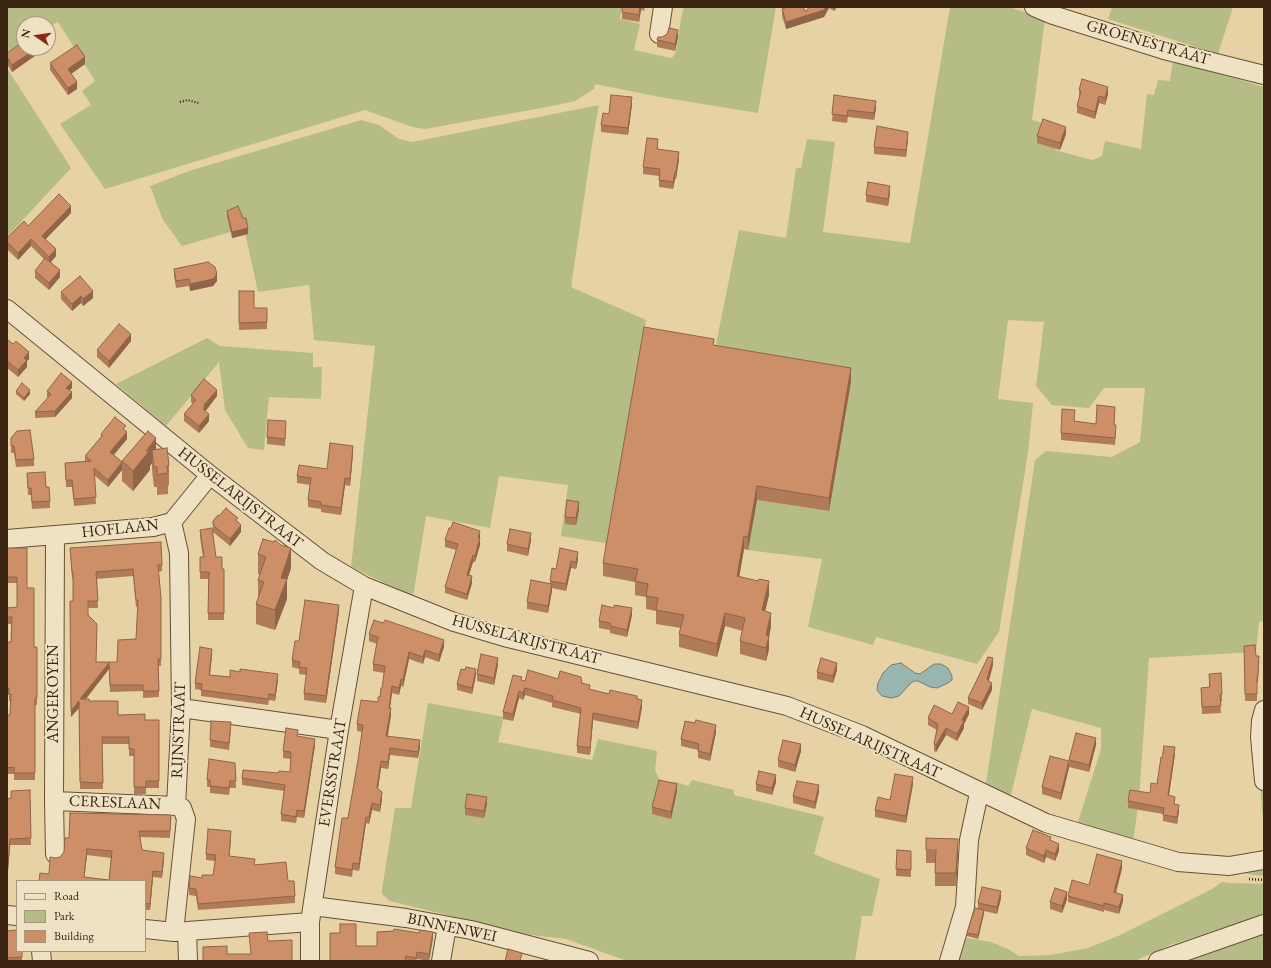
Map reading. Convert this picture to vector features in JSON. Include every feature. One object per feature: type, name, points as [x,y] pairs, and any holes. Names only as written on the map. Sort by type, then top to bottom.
[{"type":"street","points":[[659,34],[663,7]]},
{"type":"street","name":"GROENESTRAAT","points":[[1034,7],[1053,15],[1164,50],[1264,75]]},
{"type":"street","name":"HUSSELARIJSTRAAT","points":[[7,310],[210,475],[322,561],[364,586],[454,622],[504,638],[787,706],[862,735],[979,793],[1046,824],[1178,862],[1229,866],[1264,860]]},
{"type":"street","name":"HOFLAAN","points":[[7,539],[153,527],[172,522],[210,475]]},
{"type":"street","name":"RIJNSTRAAT","points":[[172,522],[178,553],[181,708],[176,806]]},
{"type":"street","name":"ANGEROYEN","points":[[55,535],[55,854]]},
{"type":"street","name":"EVERSSTRAAT","points":[[310,961],[312,914],[339,730],[364,586]]},
{"type":"street","points":[[181,708],[339,730]]},
{"type":"street","points":[[1264,710],[1261,721],[1260,737],[1264,781]]},
{"type":"street","points":[[948,961],[965,907],[969,840],[979,793]]},
{"type":"street","name":"CERESLAAN","points":[[54,801],[176,806]]},
{"type":"street","points":[[176,806],[182,808],[186,819],[181,932],[188,961]]},
{"type":"street","name":"BINNENWEI","points":[[146,929],[181,932],[312,914],[379,914],[471,930],[589,961]]},
{"type":"street","points":[[1158,961],[1264,924]]},
{"type":"street","points":[[441,961],[447,926]]},
{"type":"path","points":[[180,102],[187,100],[199,103]]},
{"type":"green space","points":[[7,7],[622,7],[620,19],[640,24],[634,50],[672,58],[676,51],[684,7],[776,7],[758,113],[660,97],[595,84],[594,89],[575,101],[425,129],[412,127],[365,110],[105,189],[60,124],[91,105],[82,91],[95,81],[58,22],[56,23],[56,16],[16,16],[16,47],[7,52]]},
{"type":"green space","points":[[950,7],[1009,7],[1045,19],[1032,120],[1061,129],[1055,150],[1092,160],[1102,156],[1105,141],[1141,149],[1147,94],[1154,95],[1158,80],[1170,81],[1173,60],[1264,87],[1264,621],[1259,622],[1256,652],[1149,658],[1139,798],[1133,843],[1077,825],[1101,749],[1101,728],[1032,709],[1010,798],[987,789],[986,783],[1035,460],[1046,451],[1112,457],[1140,442],[1145,388],[1104,388],[1089,408],[1052,405],[1036,386],[1044,322],[1008,320],[998,399],[1033,403],[1028,453],[999,632],[977,664],[876,637],[873,645],[808,627],[822,559],[746,550],[757,500],[829,511],[713,359],[739,230],[786,238],[796,168],[801,168],[807,139],[835,142],[823,232],[910,243]]},
{"type":"green space","points":[[1112,7],[1233,7],[1218,54],[1108,19]]},
{"type":"green space","points":[[7,68],[71,168],[7,237]]},
{"type":"green space","points":[[599,105],[571,287],[646,320],[606,579],[605,543],[561,536],[568,485],[499,476],[490,528],[426,516],[413,597],[351,567],[375,346],[314,340],[309,285],[258,292],[244,228],[182,246],[163,220],[150,186],[189,171],[361,120],[379,125],[399,139],[412,142]]},
{"type":"green space","points":[[207,338],[220,346],[313,353],[313,367],[322,367],[321,399],[269,397],[264,450],[248,448],[225,410],[219,362],[166,426],[116,384]]},
{"type":"green space","points":[[428,703],[504,717],[498,742],[592,760],[598,739],[657,751],[655,770],[660,781],[677,782],[688,786],[692,780],[734,790],[734,795],[824,817],[814,854],[880,879],[872,916],[862,916],[855,961],[627,961],[566,939],[522,934],[518,936],[513,932],[503,929],[390,901],[382,894],[382,889],[395,808],[411,808]]},
{"type":"green space","points":[[1264,731],[1264,831],[1258,762]]},
{"type":"green space","points":[[1264,864],[1264,876],[1253,875],[1225,868]]},
{"type":"green space","points":[[1222,882],[1264,884],[1264,915],[1170,945],[1135,961],[953,961],[961,937],[991,942],[1008,949],[1019,956],[1051,955],[1088,948],[1118,936],[1212,889]]},
{"type":"green space","points":[[1264,928],[1264,961],[1173,961]]},
{"type":"water","points":[[901,663],[915,673],[920,674],[934,664],[941,664],[948,668],[952,676],[952,680],[937,688],[914,681],[899,696],[891,698],[882,696],[877,690],[878,683],[883,673],[891,665]]},
{"type":"building","points":[[622,7],[640,7],[639,15],[622,12]]},
{"type":"building","points":[[788,7],[803,7],[806,12],[809,7],[826,7],[824,10],[786,22],[782,9]]},
{"type":"building","points":[[669,28],[678,30],[675,44],[657,40],[658,37],[662,37],[667,34]]},
{"type":"building","points":[[77,45],[85,57],[68,69],[77,82],[68,88],[50,63]]},
{"type":"building","points":[[16,47],[16,56],[25,56],[12,65],[7,57],[7,53]]},
{"type":"building","points":[[1082,79],[1108,87],[1105,98],[1099,96],[1095,112],[1077,106],[1081,91],[1079,90]]},
{"type":"building","points":[[611,95],[632,97],[628,128],[601,125],[603,113],[609,114]]},
{"type":"building","points":[[834,95],[876,101],[874,113],[848,110],[847,116],[832,114]]},
{"type":"building","points":[[1043,119],[1066,127],[1060,143],[1037,136]]},
{"type":"building","points":[[877,126],[908,132],[906,150],[874,147]]},
{"type":"building","points":[[647,138],[658,139],[657,149],[679,152],[673,182],[659,180],[660,169],[643,167]]},
{"type":"building","points":[[868,182],[890,186],[888,199],[866,195]]},
{"type":"building","points":[[59,194],[71,206],[42,236],[56,249],[49,257],[31,239],[18,253],[7,242],[7,238],[24,221],[28,226]]},
{"type":"building","points":[[238,206],[243,218],[246,218],[248,228],[232,232],[227,211]]},
{"type":"building","points":[[45,258],[60,270],[49,283],[35,271]]},
{"type":"building","points":[[208,262],[215,267],[217,274],[213,279],[190,284],[189,279],[176,281],[174,269]]},
{"type":"building","points":[[80,276],[93,291],[83,299],[81,296],[72,304],[61,292]]},
{"type":"building","points":[[239,291],[254,291],[254,308],[267,308],[267,322],[239,323]]},
{"type":"building","points":[[119,324],[131,334],[109,361],[97,350]]},
{"type":"building","points":[[644,327],[714,339],[713,345],[851,368],[829,498],[757,486],[748,537],[744,536],[737,576],[758,581],[759,579],[769,581],[762,610],[771,613],[766,635],[769,636],[766,648],[740,641],[745,618],[725,613],[717,644],[679,634],[684,615],[656,610],[658,598],[646,596],[648,584],[635,581],[638,569],[603,563]]},
{"type":"building","points":[[7,339],[13,344],[16,341],[29,352],[24,358],[27,360],[18,370],[7,361]]},
{"type":"building","points":[[61,373],[72,382],[66,388],[72,392],[55,411],[35,412],[51,394],[47,391]]},
{"type":"building","points":[[204,379],[217,390],[204,405],[205,406],[203,409],[209,414],[199,426],[184,414],[196,400],[191,395]]},
{"type":"building","points":[[22,383],[30,390],[24,398],[16,391]]},
{"type":"building","points":[[1097,405],[1115,407],[1115,438],[1061,433],[1062,409],[1075,410],[1074,421],[1096,424]]},
{"type":"building","points":[[115,417],[126,426],[123,429],[127,432],[110,452],[122,462],[108,480],[94,468],[96,497],[74,499],[72,480],[66,480],[65,463],[91,461],[85,456],[102,436],[101,434]]},
{"type":"building","points":[[268,420],[286,421],[285,439],[267,437]]},
{"type":"building","points":[[30,430],[34,459],[16,460],[14,446],[11,446],[11,438],[17,431]]},
{"type":"building","points":[[148,431],[156,438],[146,451],[150,450],[133,471],[122,461]]},
{"type":"building","points":[[330,443],[353,446],[350,479],[345,478],[341,508],[321,505],[321,502],[308,500],[311,478],[297,476],[299,465],[327,469]]},
{"type":"building","points":[[167,448],[169,465],[167,466],[168,473],[157,475],[157,467],[154,467],[152,450]]},
{"type":"building","points":[[45,472],[46,487],[49,487],[50,501],[32,502],[31,488],[28,488],[27,473]]},
{"type":"building","points":[[567,500],[579,502],[576,518],[565,517]]},
{"type":"building","points":[[226,508],[238,518],[236,520],[241,525],[230,539],[213,525],[213,521]]},
{"type":"building","points":[[453,522],[480,531],[478,538],[480,538],[475,556],[473,555],[467,575],[472,576],[467,594],[445,587],[458,544],[445,540],[449,528],[451,528]]},
{"type":"building","points":[[212,528],[216,557],[222,557],[222,569],[224,569],[224,613],[208,613],[209,572],[200,572],[200,557],[204,557],[200,530]]},
{"type":"building","points":[[510,529],[531,533],[528,549],[507,544]]},
{"type":"building","points":[[263,539],[274,542],[275,540],[281,545],[291,548],[281,578],[287,579],[275,610],[256,604],[264,582],[258,580],[266,557],[258,554]]},
{"type":"building","points":[[161,542],[162,565],[158,565],[161,598],[161,659],[158,659],[159,691],[143,691],[143,685],[110,685],[109,663],[80,699],[89,699],[89,701],[118,701],[118,715],[145,714],[145,720],[159,720],[159,781],[146,781],[146,787],[134,787],[134,749],[129,749],[129,737],[102,737],[103,783],[80,782],[79,701],[71,711],[70,601],[73,601],[73,572],[70,548]],"holes":[[[133,569],[136,600],[138,600],[136,639],[118,640],[117,662],[96,662],[97,624],[88,615],[88,601],[98,601],[96,572]]]},
{"type":"building","points":[[7,548],[27,548],[27,588],[34,588],[34,647],[37,647],[35,773],[14,773],[14,767],[7,768],[7,715],[10,715],[11,694],[9,694],[9,688],[7,688],[7,642],[11,642],[12,617],[7,617],[7,608],[17,607],[17,577],[7,577]]},
{"type":"building","points":[[560,548],[578,552],[576,562],[571,561],[566,584],[550,581],[552,568],[556,569]]},
{"type":"building","points":[[531,580],[552,584],[548,606],[527,602]]},
{"type":"building","points":[[305,600],[339,605],[326,696],[304,693],[307,668],[299,667],[300,662],[292,660],[295,641],[299,641]]},
{"type":"building","points":[[602,605],[614,608],[614,605],[632,608],[627,630],[610,626],[610,623],[599,621]]},
{"type":"building","points":[[374,620],[383,623],[385,620],[444,640],[439,655],[425,650],[423,657],[409,652],[403,680],[401,679],[399,688],[392,686],[389,708],[391,708],[386,736],[420,740],[418,752],[390,748],[388,762],[381,761],[377,788],[382,792],[380,805],[372,803],[369,817],[366,817],[359,864],[353,863],[352,870],[335,867],[342,818],[348,818],[358,760],[363,725],[357,724],[361,700],[378,702],[378,697],[380,697],[382,688],[385,666],[373,664],[378,637],[369,634]]},
{"type":"building","points":[[1255,645],[1256,656],[1259,656],[1257,694],[1245,694],[1244,646]]},
{"type":"building","points":[[200,647],[212,649],[209,675],[230,677],[230,670],[240,672],[240,669],[278,674],[275,695],[269,694],[268,699],[201,690],[202,684],[195,683]]},
{"type":"building","points":[[481,654],[498,658],[494,678],[477,674]]},
{"type":"building","points":[[988,657],[993,658],[987,679],[992,683],[982,703],[968,698]]},
{"type":"building","points":[[821,658],[837,663],[833,676],[817,672]]},
{"type":"building","points":[[466,667],[476,669],[472,688],[457,684],[461,669],[465,670]]},
{"type":"building","points":[[528,670],[558,679],[560,671],[581,677],[581,683],[590,685],[589,689],[609,694],[610,690],[637,696],[637,699],[642,700],[638,722],[593,713],[590,748],[577,746],[581,708],[552,700],[553,696],[525,688],[523,693],[519,691],[513,714],[503,712],[513,675],[522,677],[521,680],[525,681]]},
{"type":"building","points":[[1221,673],[1221,706],[1202,707],[1201,688],[1210,687],[1209,674]]},
{"type":"building","points":[[958,702],[969,707],[957,734],[946,728],[936,745],[934,744],[938,724],[928,718],[934,705],[952,714]]},
{"type":"building","points":[[696,720],[716,725],[710,754],[698,751],[699,744],[681,739],[685,721],[695,723]]},
{"type":"building","points":[[211,721],[231,722],[229,743],[210,740]]},
{"type":"building","points":[[286,728],[298,730],[297,736],[315,739],[304,811],[297,810],[296,817],[281,814],[285,785],[242,778],[243,770],[278,773],[279,771],[290,772],[291,752],[283,751]]},
{"type":"building","points":[[1076,733],[1096,738],[1089,765],[1069,760]]},
{"type":"building","points":[[783,740],[801,744],[795,765],[778,760]]},
{"type":"building","points":[[1164,746],[1175,747],[1168,795],[1175,797],[1174,804],[1179,805],[1177,817],[1163,815],[1164,808],[1128,801],[1130,790],[1150,793],[1151,783],[1157,784]]},
{"type":"building","points":[[1050,756],[1069,761],[1061,793],[1042,787]]},
{"type":"building","points":[[209,759],[235,763],[236,781],[230,781],[229,788],[210,786],[210,780],[207,780]]},
{"type":"building","points":[[759,771],[776,775],[772,788],[756,784]]},
{"type":"building","points":[[895,774],[913,777],[906,816],[875,810],[878,797],[890,800]]},
{"type":"building","points":[[659,780],[677,784],[671,812],[652,807]]},
{"type":"building","points":[[797,781],[819,785],[815,802],[793,796]]},
{"type":"building","points":[[30,790],[31,838],[10,839],[7,865],[7,799],[11,798],[11,791]]},
{"type":"building","points":[[467,794],[487,797],[484,811],[465,808]]},
{"type":"building","points":[[70,813],[171,815],[170,831],[139,831],[142,850],[164,853],[162,872],[153,871],[150,904],[146,903],[146,880],[109,880],[39,880],[40,873],[49,874],[50,857],[60,857],[64,852],[65,838],[69,838]],"holes":[[[87,849],[112,851],[109,880],[84,877]]]},
{"type":"building","points":[[208,829],[231,831],[229,856],[255,859],[254,865],[286,862],[288,881],[294,881],[295,896],[198,904],[196,889],[189,888],[190,876],[202,878],[202,875],[213,875],[216,855],[206,854]]},
{"type":"building","points":[[1033,830],[1051,837],[1050,840],[1059,844],[1055,854],[1046,850],[1044,856],[1026,848]]},
{"type":"building","points":[[926,838],[958,839],[956,873],[935,873],[936,850],[926,850]]},
{"type":"building","points":[[897,850],[911,851],[911,870],[896,869]]},
{"type":"building","points":[[1097,854],[1122,861],[1114,892],[1123,895],[1119,907],[1104,903],[1104,906],[1068,896],[1072,880],[1089,885]]},
{"type":"building","points":[[982,887],[1001,891],[997,907],[978,903]]},
{"type":"building","points":[[1055,888],[1067,892],[1062,906],[1050,902]]},
{"type":"building","points":[[975,908],[984,910],[978,935],[967,933]]},
{"type":"building","points":[[340,924],[356,924],[356,946],[377,946],[377,932],[394,931],[394,929],[419,933],[420,930],[433,932],[429,954],[417,952],[416,958],[406,956],[405,961],[330,961],[330,933],[340,933]]},
{"type":"building","points":[[16,930],[16,952],[22,952],[22,957],[7,958],[7,931]]},
{"type":"building","points":[[267,932],[268,941],[292,940],[292,961],[203,961],[203,947],[227,946],[227,954],[251,954],[249,933]]},
{"type":"building","points":[[508,949],[522,953],[520,961],[505,961]]}]
